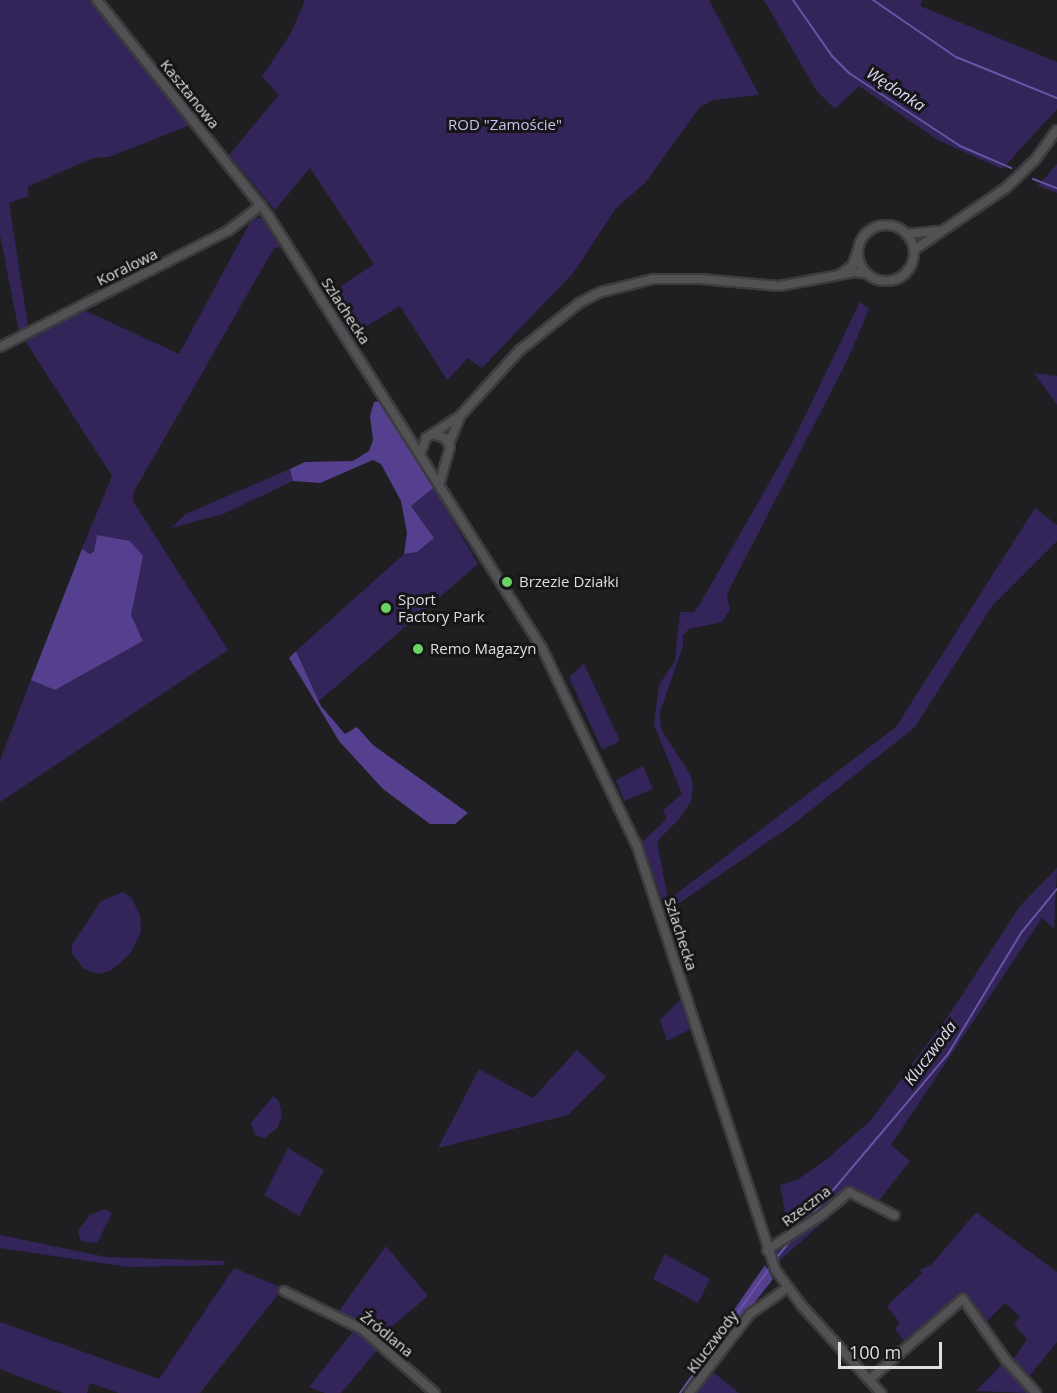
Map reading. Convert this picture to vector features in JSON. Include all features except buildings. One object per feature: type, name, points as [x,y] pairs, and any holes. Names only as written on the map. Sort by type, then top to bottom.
[{"type":"street","name":"Kasztanowa","points":[[97,0],[261,205]]},
{"type":"street","points":[[914,250],[1012,183],[1057,130]]},
{"type":"street","name":"Koralowa","points":[[0,347],[228,231],[261,205]]},
{"type":"street","name":"Szlachecka","points":[[261,205],[424,455],[554,670],[637,846],[775,1269],[788,1288],[881,1393]]},
{"type":"street","points":[[447,459],[435,463],[424,455],[432,435],[461,415],[544,329],[601,292],[654,279],[701,279],[779,286],[838,275],[867,274],[882,281],[897,278],[910,267],[914,250],[907,234],[892,225],[875,226],[862,236],[852,266],[838,275]]},
{"type":"street","points":[[907,234],[939,231]]},
{"type":"street","points":[[857,251],[867,274]]},
{"type":"street","points":[[440,482],[449,444],[461,415]]},
{"type":"street","points":[[408,431],[432,435],[449,444]]},
{"type":"street","name":"Rzeczna","points":[[768,1252],[823,1214],[849,1192],[894,1215]]},
{"type":"street","name":"Kluczwody","points":[[689,1393],[750,1314],[788,1288]]},
{"type":"street","name":"Źródlana","points":[[284,1292],[362,1329],[435,1393]]},
{"type":"street","points":[[869,1380],[963,1299],[1006,1360],[1036,1393]]},
{"type":"green space","points":[[0,0],[91,0],[193,124],[109,157],[93,158],[27,187],[29,196],[9,203],[28,326],[19,332],[0,235]]},
{"type":"green space","name":"ROD \"Zamoście\"","points":[[305,0],[709,0],[759,95],[713,100],[700,107],[645,183],[616,208],[574,272],[482,368],[468,358],[447,380],[400,306],[352,335],[327,296],[374,264],[310,168],[275,210],[229,155],[279,95],[262,77],[291,33]]},
{"type":"green space","points":[[764,0],[922,0],[920,6],[1057,62],[1057,109],[1002,169],[938,140],[859,86],[835,109],[816,90]]},
{"type":"green space","points":[[1057,164],[1057,193],[1038,186],[1043,180]]},
{"type":"green space","points":[[262,218],[280,247],[274,248],[133,493],[133,501],[228,650],[0,802],[0,760],[31,680],[55,690],[143,641],[131,615],[142,555],[97,535],[94,550],[90,554],[82,549],[112,476],[24,339],[84,310],[179,354],[252,219]]},
{"type":"green space","points":[[860,302],[869,309],[847,361],[731,586],[727,595],[730,610],[722,622],[689,629],[683,635],[683,646],[660,712],[661,729],[690,774],[693,786],[691,801],[681,817],[657,841],[668,900],[896,727],[1035,508],[1057,525],[1057,541],[992,606],[915,727],[792,825],[668,911],[668,901],[663,903],[642,842],[667,819],[663,810],[682,794],[654,725],[659,685],[675,661],[680,612],[694,612],[701,602],[791,445]]},
{"type":"green space","points":[[1034,373],[1057,376],[1057,405]]},
{"type":"green space","points":[[290,469],[293,481],[223,514],[171,528],[186,514]]},
{"type":"green space","name":"Sport Factory Park","points":[[434,488],[478,564],[319,701],[296,651],[404,554],[417,552],[434,538],[411,506]]},
{"type":"green space","points":[[584,664],[620,741],[602,750],[569,677]]},
{"type":"green space","points":[[643,766],[653,789],[624,801],[616,780]]},
{"type":"green space","points":[[1057,868],[1054,929],[1042,918],[891,1145],[910,1161],[877,1203],[847,1187],[815,1216],[797,1227],[805,1218],[785,1212],[780,1185],[797,1180],[827,1159],[870,1121],[951,1012],[1020,906]]},
{"type":"green space","points":[[123,892],[131,897],[140,915],[141,932],[130,954],[110,971],[98,974],[84,969],[72,953],[72,945],[101,901]]},
{"type":"green space","points":[[682,998],[691,1029],[667,1041],[660,1020]]},
{"type":"green space","points":[[577,1050],[606,1077],[568,1115],[438,1148],[479,1069],[533,1098]]},
{"type":"green space","points":[[273,1096],[279,1101],[282,1116],[277,1128],[265,1138],[255,1135],[251,1123]]},
{"type":"green space","points":[[288,1148],[324,1170],[299,1216],[264,1195]]},
{"type":"green space","points":[[847,1196],[856,1197],[893,1218],[849,1199],[777,1263],[772,1250]]},
{"type":"green space","points":[[104,1209],[112,1213],[97,1243],[81,1241],[78,1231],[90,1215]]},
{"type":"green space","points":[[976,1212],[1057,1272],[1057,1342],[1027,1379],[1011,1363],[1027,1339],[1014,1325],[1020,1317],[1005,1303],[984,1324],[964,1297],[906,1344],[895,1329],[900,1323],[887,1306],[922,1273],[920,1270],[932,1264]]},
{"type":"green space","points":[[0,1235],[106,1257],[225,1261],[224,1265],[128,1267],[0,1248]]},
{"type":"green space","points":[[386,1246],[428,1296],[381,1336],[339,1311]]},
{"type":"green space","points":[[665,1254],[710,1279],[698,1303],[653,1279]]},
{"type":"green space","points":[[234,1268],[283,1288],[200,1393],[119,1393],[90,1383],[87,1393],[63,1393],[0,1369],[0,1322],[159,1379]]},
{"type":"green space","points":[[355,1329],[380,1347],[341,1393],[325,1393],[309,1387]]},
{"type":"green space","points":[[1003,1363],[1032,1393],[976,1391]]},
{"type":"green space","points":[[713,1372],[739,1393],[695,1393]]},
{"type":"shaded area","points":[[380,401],[436,486],[411,506],[434,538],[417,552],[404,554],[407,533],[401,501],[381,464],[373,460],[320,483],[293,481],[290,469],[305,462],[353,461],[369,451],[373,440],[370,416],[374,402]]},
{"type":"shaded area","points":[[97,535],[130,541],[143,556],[131,615],[143,641],[55,690],[31,680],[82,549],[90,554],[94,551]]},
{"type":"shaded area","points":[[296,651],[321,706],[345,734],[357,727],[373,745],[468,813],[455,824],[430,824],[383,789],[339,741],[289,658]]},
{"type":"shaded area","points":[[765,1265],[773,1279],[704,1367],[697,1363]]},
{"type":"waterway","name":"Wędonka","points":[[793,0],[832,56],[849,73],[960,146],[1011,168]]},
{"type":"waterway","points":[[873,0],[956,57],[1057,98]]},
{"type":"waterway","name":"Wędonka","points":[[1033,179],[1057,188]]},
{"type":"waterway","name":"Kluczwoda","points":[[807,1221],[948,1054],[1021,933],[1057,889]]},
{"type":"waterway","name":"Kluczwoda","points":[[774,1261],[795,1235]]},
{"type":"waterway","name":"Kluczwoda","points":[[680,1393],[771,1266]]},
{"type":"place","name":"Brzezie Działki","points":[[507,582]]},
{"type":"place","name":"Sport Factory Park","points":[[386,608]]},
{"type":"place","name":"Remo Magazyn","points":[[418,649]]}]
